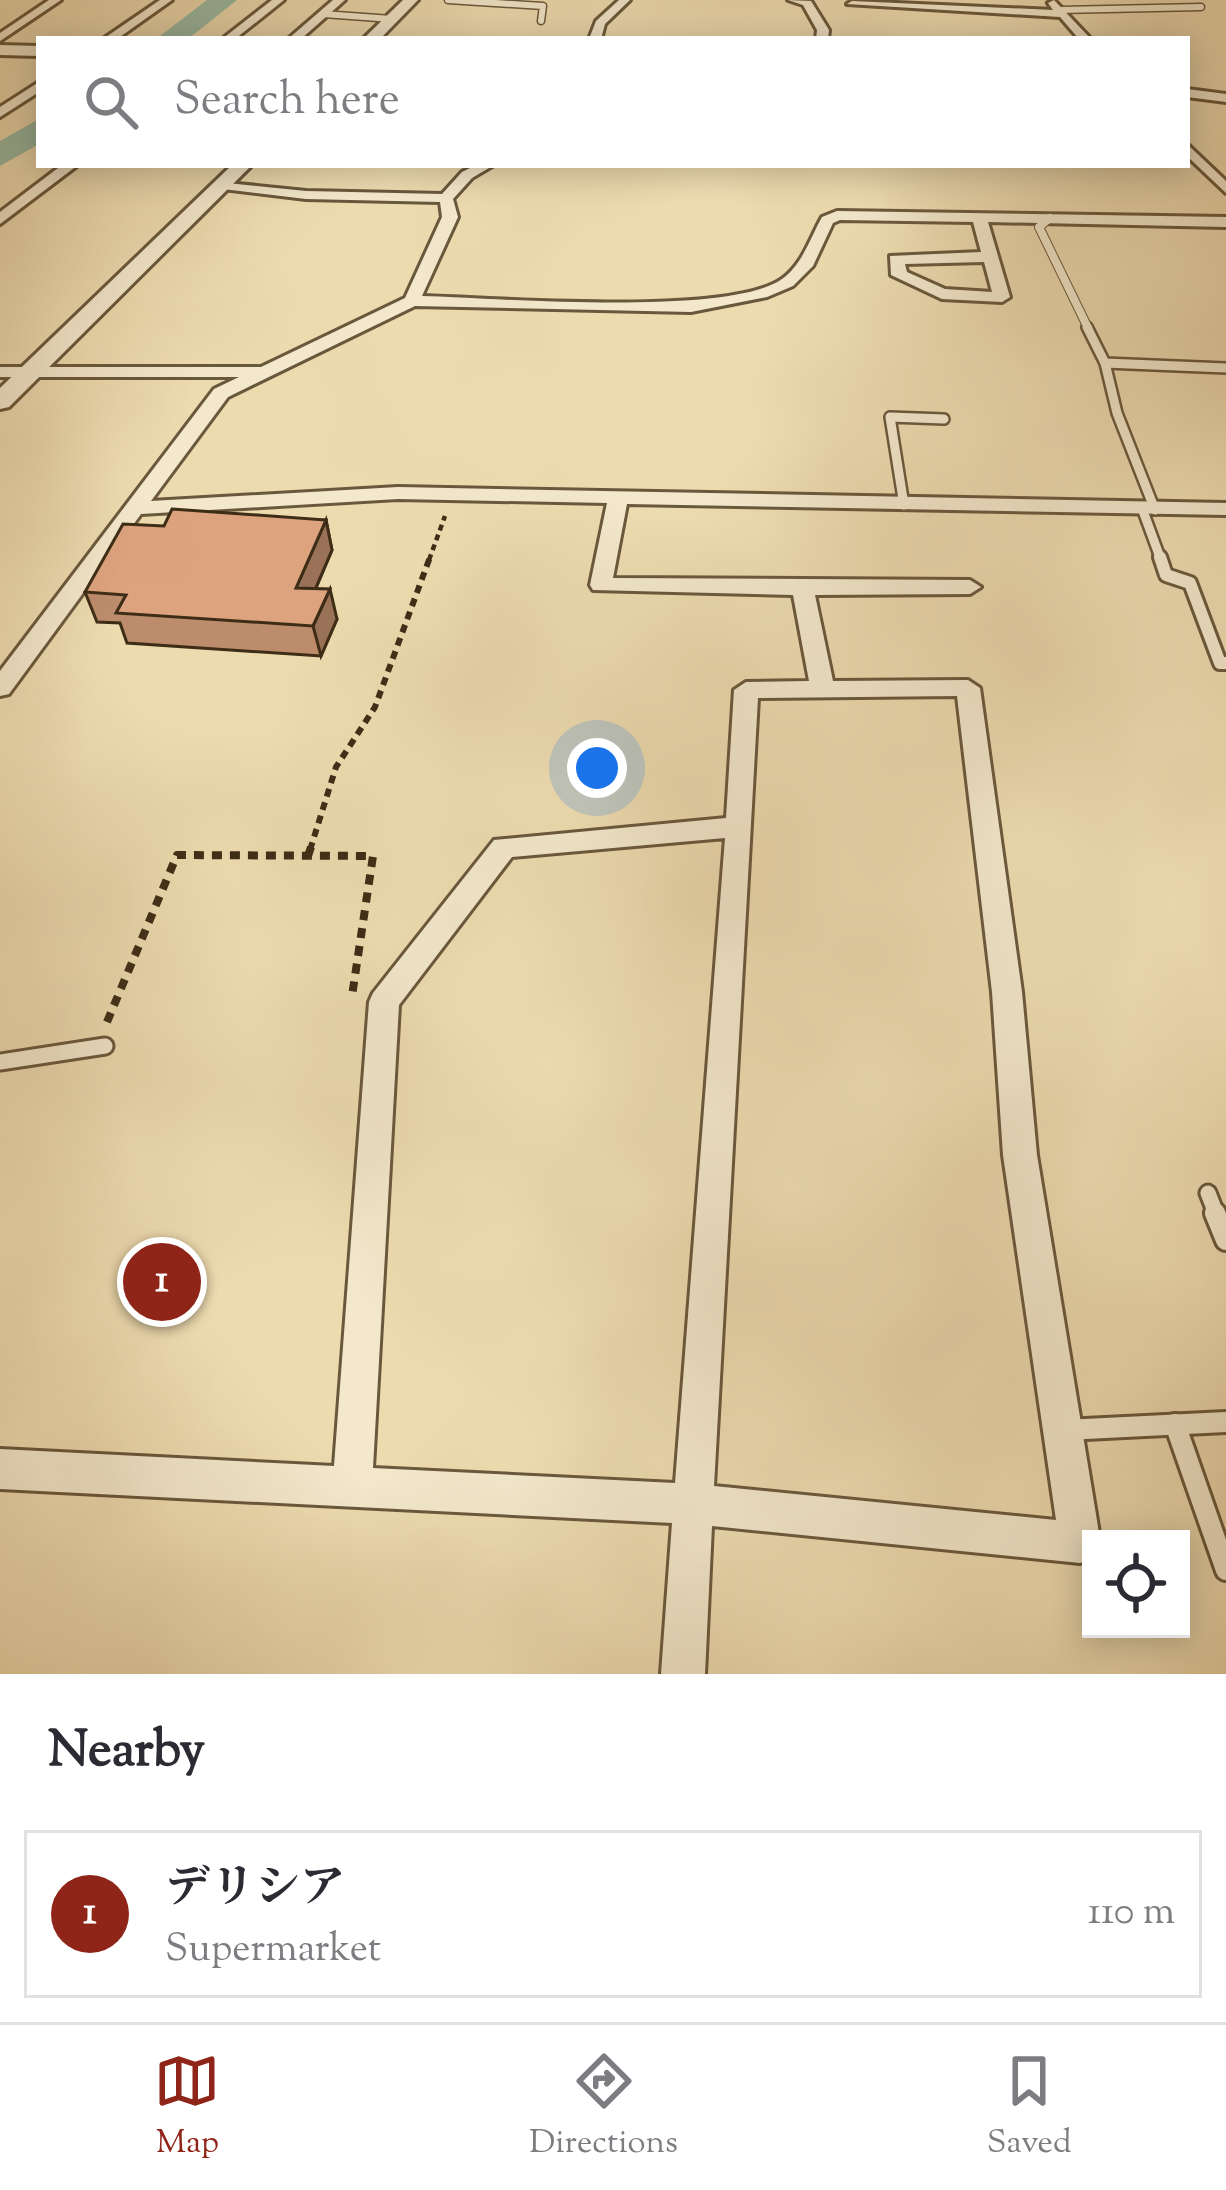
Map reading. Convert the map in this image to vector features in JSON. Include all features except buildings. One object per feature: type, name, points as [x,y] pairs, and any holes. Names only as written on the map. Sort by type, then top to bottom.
[{"type":"street","points":[[0,38],[56,0]]},
{"type":"street","points":[[113,36],[167,0]]},
{"type":"street","points":[[232,36],[279,0]]},
{"type":"street","points":[[297,36],[340,0]]},
{"type":"street","points":[[374,36],[411,0]]},
{"type":"street","points":[[596,36],[600,23],[625,0]]},
{"type":"street","points":[[793,0],[807,3],[822,36]]},
{"type":"street","points":[[978,0],[990,8]]},
{"type":"street","points":[[852,4],[1058,8],[1082,36]]},
{"type":"street","points":[[0,50],[36,51]]},
{"type":"street","points":[[0,113],[36,88]]},
{"type":"street","points":[[1190,93],[1226,98]]},
{"type":"street","points":[[1190,151],[1226,189]]},
{"type":"street","points":[[0,219],[66,168]]},
{"type":"street","points":[[0,402],[240,168]]},
{"type":"street","points":[[446,198],[466,175],[481,168]]},
{"type":"street","points":[[223,185],[306,195],[446,198]]},
{"type":"street","points":[[412,302],[450,217],[446,198]]},
{"type":"street","points":[[0,688],[221,393],[412,302],[691,307],[767,292],[787,283],[807,263],[827,220],[837,215],[1226,222]]},
{"type":"street","points":[[979,217],[991,257],[1002,297],[929,291],[899,275],[896,259],[991,257]]},
{"type":"street","points":[[0,371],[262,372]]},
{"type":"street","points":[[133,508],[398,493],[1226,509]]},
{"type":"street","points":[[618,498],[601,585],[970,587]]},
{"type":"street","points":[[803,588],[822,687]]},
{"type":"street","points":[[0,1468],[692,1504],[1080,1543],[1020,1156],[1007,992],[968,688],[746,690],[740,827],[692,1504],[683,1674]]},
{"type":"street","points":[[352,1488],[384,1002],[504,847],[740,827]]},
{"type":"lane","points":[[448,0],[543,6],[541,21]]},
{"type":"lane","points":[[1156,0],[1166,9]]},
{"type":"lane","points":[[1058,8],[1201,7]]},
{"type":"lane","points":[[323,14],[392,19]]},
{"type":"lane","points":[[1050,218],[1039,227],[1105,363],[1166,575],[1190,584],[1220,663],[1226,663]]},
{"type":"lane","points":[[1105,363],[1226,368]]},
{"type":"lane","points":[[904,505],[890,417],[944,419]]},
{"type":"lane","points":[[0,1062],[100,1047]]},
{"type":"lane","points":[[1208,1192],[1226,1240]]},
{"type":"lane","points":[[1065,1430],[1226,1422]]},
{"type":"lane","points":[[1175,1424],[1226,1570]]},
{"type":"path","points":[[308,856],[336,767],[375,707],[448,508]]},
{"type":"path","points":[[100,1047],[177,855],[373,856],[349,995],[384,1002]]},
{"type":"waterway","points":[[174,36],[224,0]]},
{"type":"waterway","points":[[0,156],[36,131]]},
{"type":"place","name":"デリシア","points":[[162,1282]]}]
